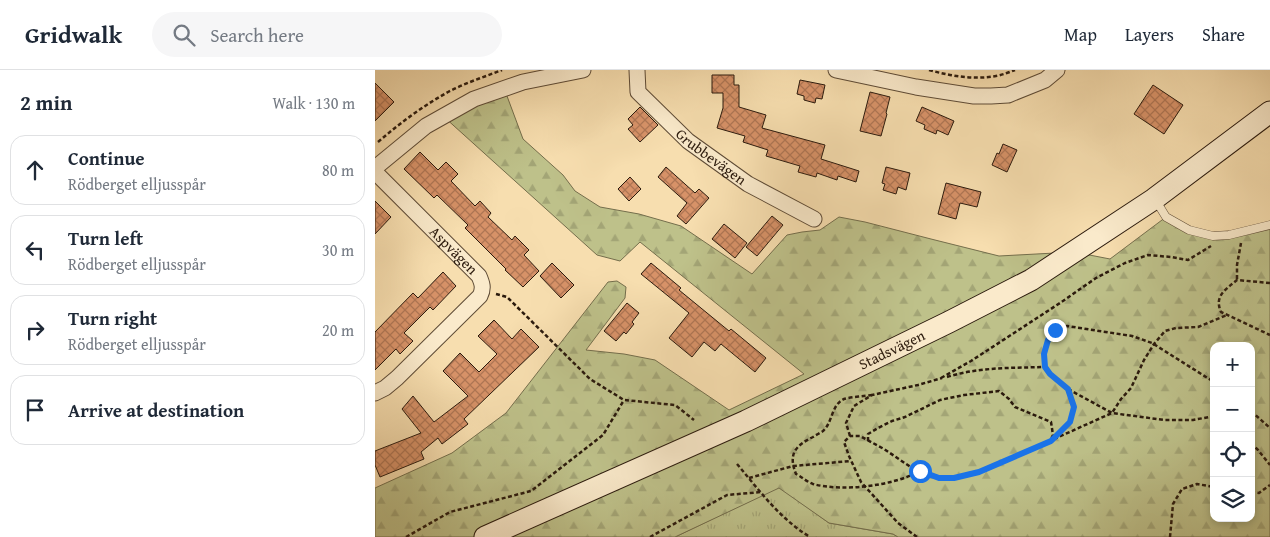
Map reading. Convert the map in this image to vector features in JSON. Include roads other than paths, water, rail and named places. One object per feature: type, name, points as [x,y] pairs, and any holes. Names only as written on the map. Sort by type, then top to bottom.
[{"type":"main road","name":"Stadsvägen","points":[[485,537],[746,421],[1031,280],[1154,199],[1270,112]]},
{"type":"street","points":[[375,170],[426,126],[474,99],[523,82],[583,70]]},
{"type":"street","name":"Grubbevägen","points":[[637,70],[638,92],[688,140],[748,184],[814,219]]},
{"type":"street","points":[[836,70],[916,87],[974,96],[1008,95],[1045,80],[1057,70]]},
{"type":"street","name":"Aspvägen","points":[[375,170],[479,276],[483,290],[480,296],[397,378],[385,388],[375,393]]},
{"type":"lane","points":[[1154,199],[1166,217],[1189,230],[1213,236],[1229,235],[1270,225]]}]
